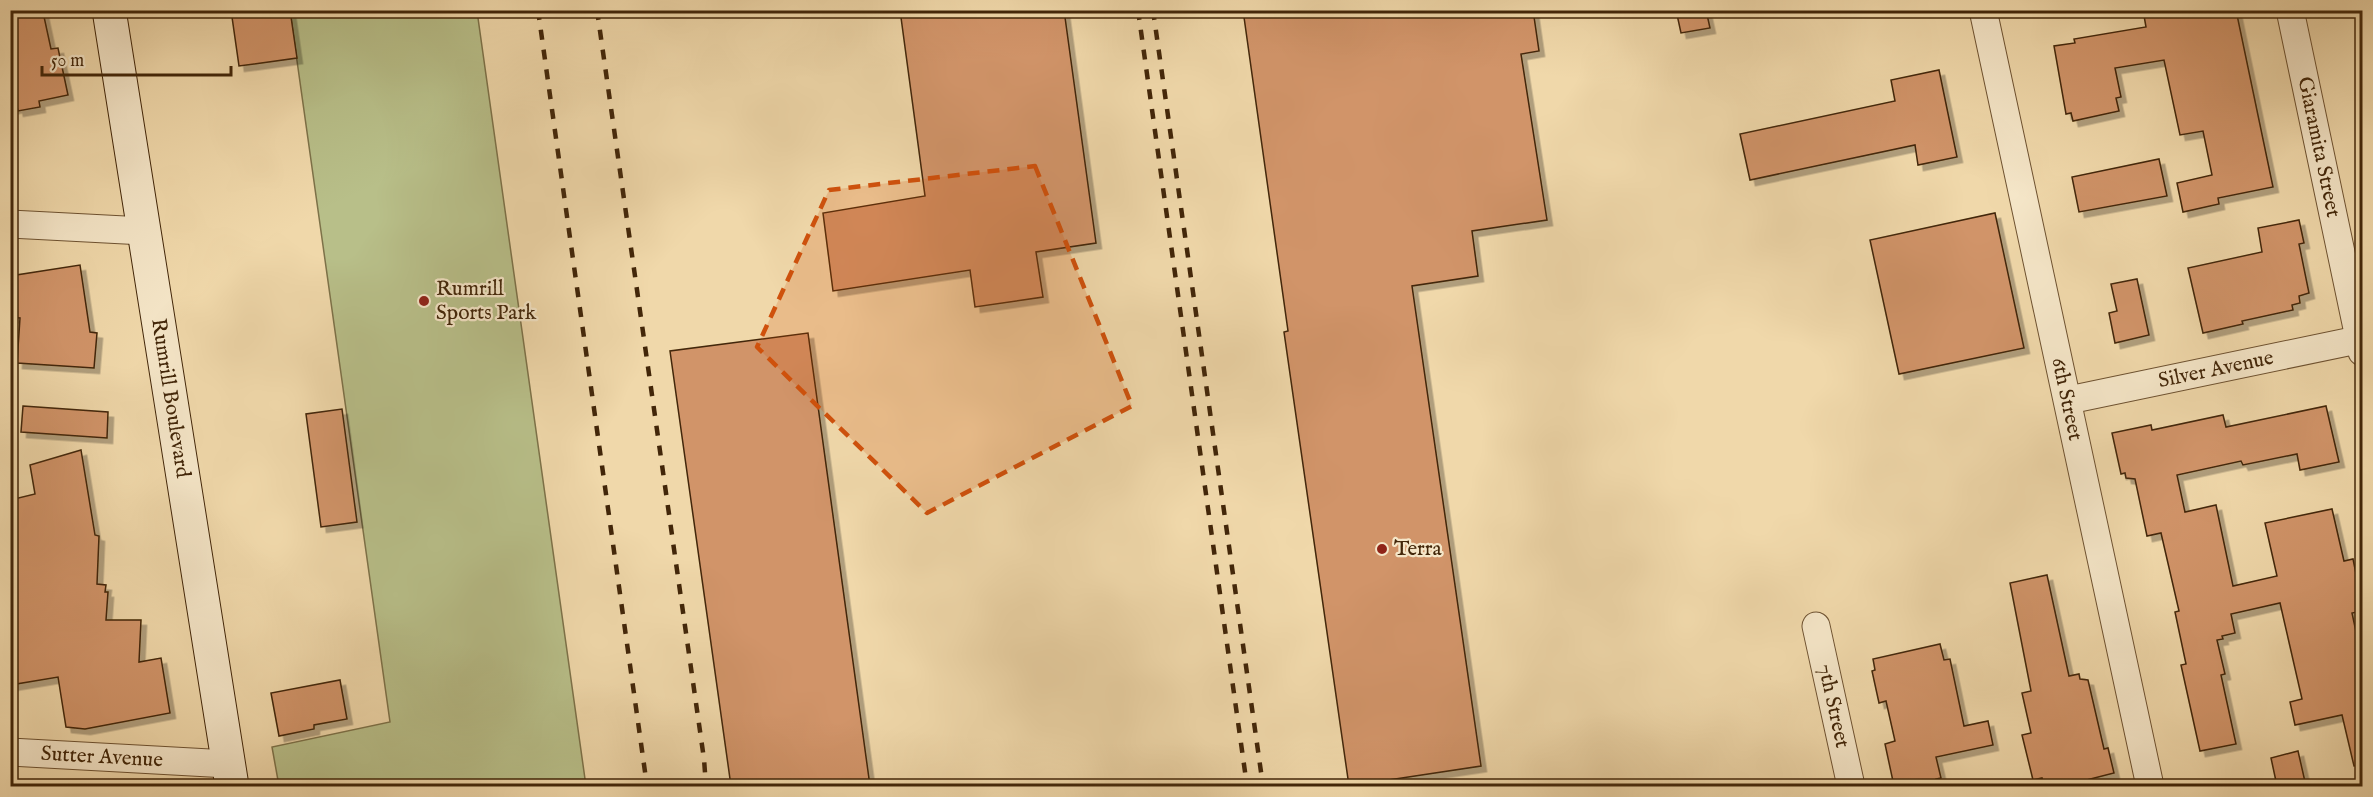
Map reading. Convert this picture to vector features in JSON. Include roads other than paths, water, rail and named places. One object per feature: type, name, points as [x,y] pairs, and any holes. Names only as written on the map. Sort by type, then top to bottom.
[{"type":"main road","name":"Rumrill Boulevard","points":[[109,10],[230,775]]},
{"type":"street","name":"6th Street","points":[[1983,10],[2150,786]]},
{"type":"street","name":"Giaramita Street","points":[[2290,10],[2362,344]]},
{"type":"street","points":[[10,224],[144,231]]},
{"type":"street","name":"Silver Avenue","points":[[2068,400],[2362,344]]},
{"type":"street","name":"7th Street","points":[[1816,626],[1851,786]]},
{"type":"street","name":"Sutter Avenue","points":[[10,752],[230,775]]},
{"type":"railway","points":[[538,10],[647,786]]},
{"type":"railway","points":[[597,10],[706,786]]},
{"type":"railway","points":[[1138,10],[1247,786]]},
{"type":"railway","points":[[1153,10],[1263,786]]},
{"type":"place","name":"Rumrill Sports Park","points":[[424,301]]},
{"type":"place","name":"Terra","points":[[1382,549]]}]
